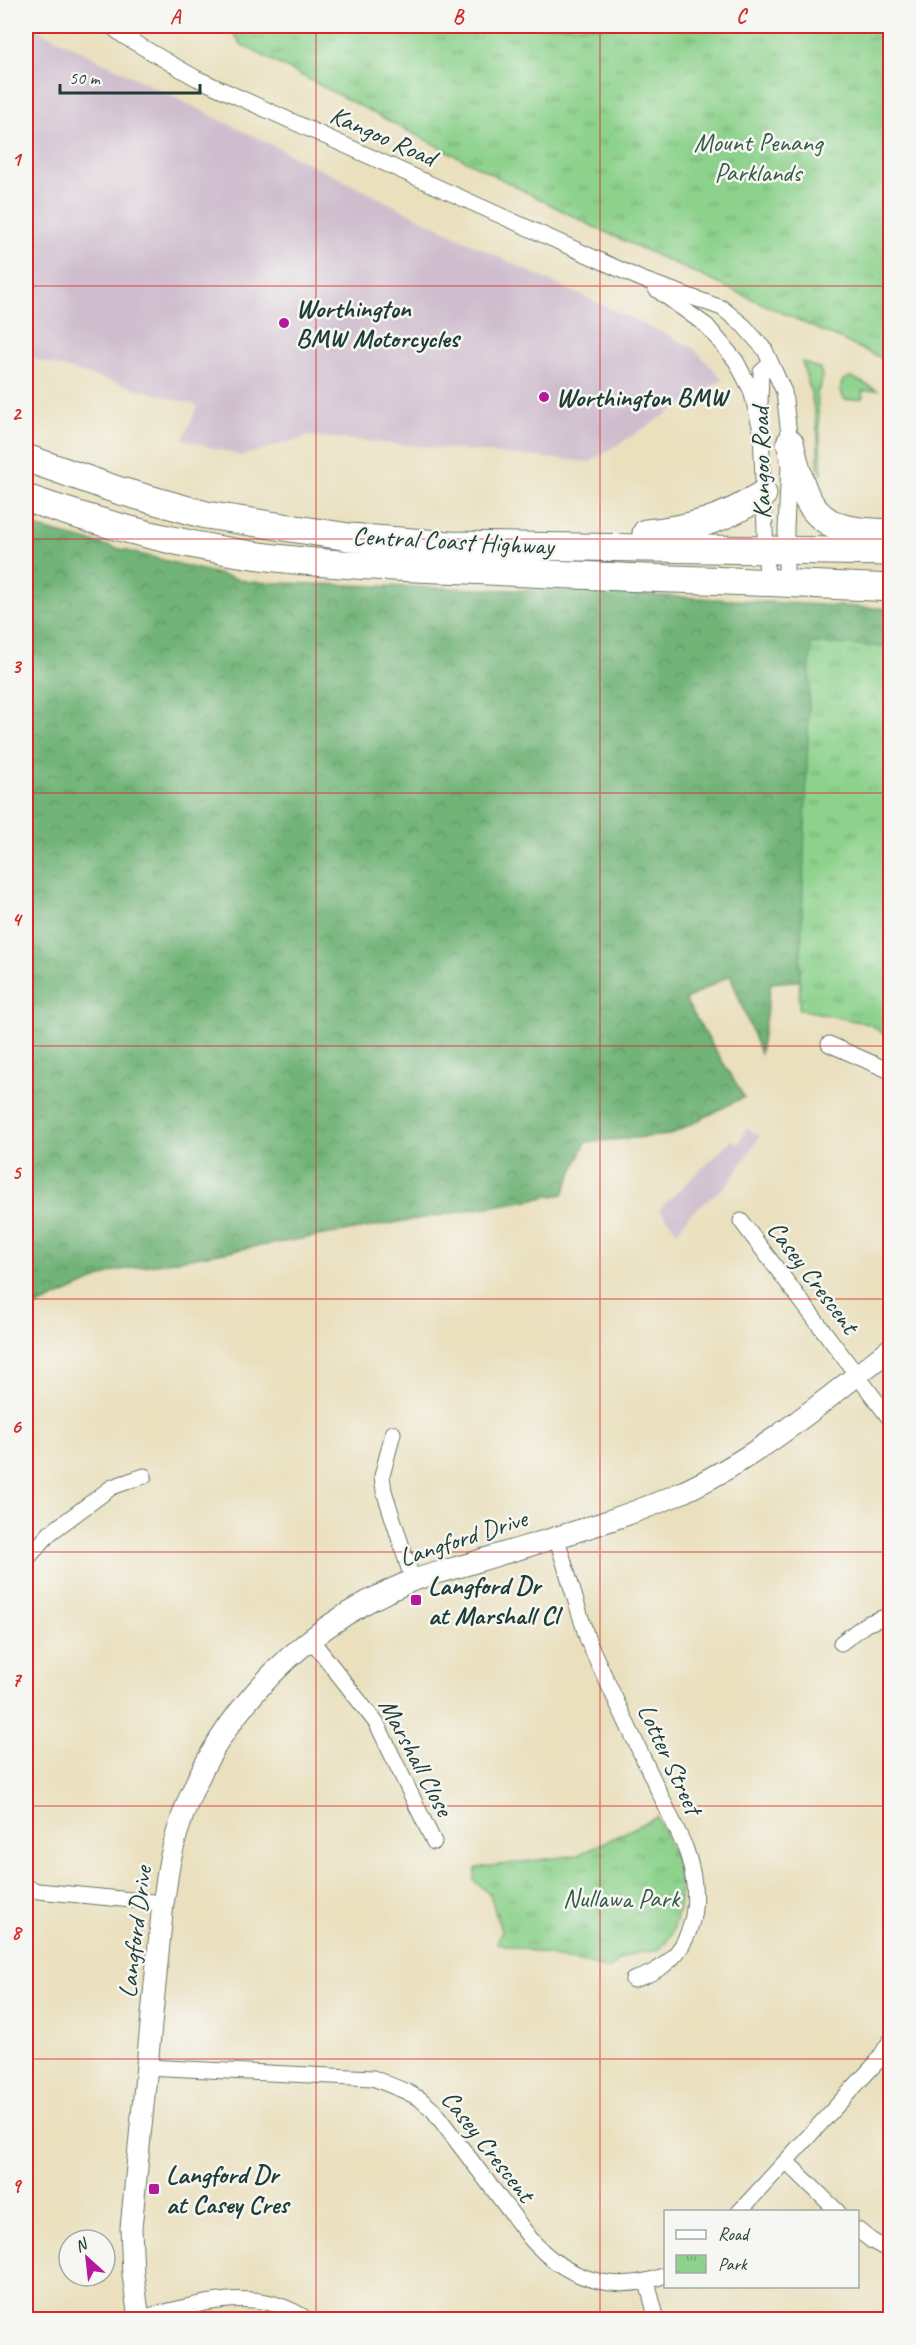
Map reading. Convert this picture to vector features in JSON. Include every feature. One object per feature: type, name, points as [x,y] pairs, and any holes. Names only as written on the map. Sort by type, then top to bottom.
[{"type":"highway","points":[[790,443],[802,488],[816,514],[828,523],[845,528],[891,533]]},
{"type":"highway","name":"Central Coast Highway","points":[[26,458],[117,490],[206,515],[349,537],[451,545],[891,552]]},
{"type":"highway","points":[[497,545],[542,533],[632,535],[682,529],[734,513],[763,494]]},
{"type":"highway","name":"Central Coast Highway","points":[[26,498],[127,529],[194,544],[294,560],[509,573],[891,588]]},
{"type":"street","name":"Kangoo Road","points":[[111,26],[124,37],[196,78],[641,279],[722,308],[744,326],[765,350],[784,392],[790,443],[776,550],[777,582]]},
{"type":"street","name":"Kangoo Road","points":[[641,279],[707,326],[736,361],[751,390],[761,430],[763,494],[776,550]]},
{"type":"street","points":[[736,361],[771,363]]},
{"type":"street","points":[[761,430],[759,387],[761,372],[771,363]]},
{"type":"street","points":[[829,1044],[891,1071]]},
{"type":"street","name":"Casey Crescent","points":[[741,1221],[891,1419]]},
{"type":"street","name":"Langford Drive","points":[[139,2319],[133,2274],[131,2228],[146,2067],[171,1859],[179,1829],[211,1756],[232,1721],[254,1692],[310,1638],[349,1612],[413,1581],[631,1514],[717,1475],[759,1449],[891,1349]]},
{"type":"street","points":[[393,1433],[382,1476],[384,1491],[413,1581]]},
{"type":"street","points":[[26,1560],[50,1533],[112,1487],[144,1476]]},
{"type":"street","name":"Lotter Street","points":[[556,1536],[588,1641],[685,1846],[693,1869],[696,1895],[694,1909],[681,1948],[663,1967],[647,1976],[633,1980]]},
{"type":"street","points":[[841,1643],[867,1624],[891,1615]]},
{"type":"street","name":"Marshall Close","points":[[310,1638],[377,1725],[434,1842]]},
{"type":"street","points":[[26,1887],[38,1891],[164,1903]]},
{"type":"street","points":[[740,2210],[877,2062],[891,2041]]},
{"type":"street","name":"Casey Crescent","points":[[146,2067],[328,2074],[373,2078],[389,2083],[420,2098],[433,2110],[530,2238],[548,2257],[577,2276],[592,2281],[627,2284],[648,2282],[664,2276]]},
{"type":"street","points":[[786,2161],[837,2210]]},
{"type":"street","points":[[859,2231],[891,2251]]},
{"type":"street","points":[[648,2282],[657,2319]]},
{"type":"street","points":[[139,2319],[235,2298],[261,2299],[281,2305],[308,2319]]},
{"type":"shaded area","points":[[26,26],[509,262],[691,346],[723,379],[590,462],[310,436],[241,456],[183,439],[198,406],[37,360],[26,354]]},
{"type":"shaded area","points":[[747,1128],[760,1136],[729,1183],[688,1216],[678,1232],[659,1209],[732,1140],[738,1144]]},
{"type":"green space","name":"Mount Penang Parklands","points":[[228,26],[890,26],[890,362],[590,225],[242,45]]},
{"type":"green space","points":[[802,362],[820,369],[822,376],[817,392],[822,474],[818,467],[818,434],[811,393]]},
{"type":"green space","points":[[851,377],[877,390],[862,391],[863,398],[845,400],[841,392],[841,385],[843,380]]},
{"type":"green space","points":[[26,525],[249,582],[611,593],[890,609],[890,973],[771,983],[760,1053],[730,975],[685,1000],[744,1097],[670,1135],[586,1142],[563,1194],[115,1271],[26,1311]]},
{"type":"green space","points":[[811,643],[890,647],[890,1038],[869,1024],[799,1009]]},
{"type":"green space","name":"Nullawa Park","points":[[657,1817],[674,1858],[680,1886],[678,1915],[662,1947],[628,1956],[610,1969],[497,1943],[501,1931],[490,1894],[474,1881],[476,1868],[578,1855]]},
{"type":"place","name":"Worthington BMW Motorcycles","points":[[284,323]]},
{"type":"place","name":"Worthington BMW","points":[[544,397]]},
{"type":"place","name":"Langford Dr at Marshall Cl","points":[[416,1600]]},
{"type":"place","name":"Langford Dr at Casey Cres","points":[[154,2189]]}]
